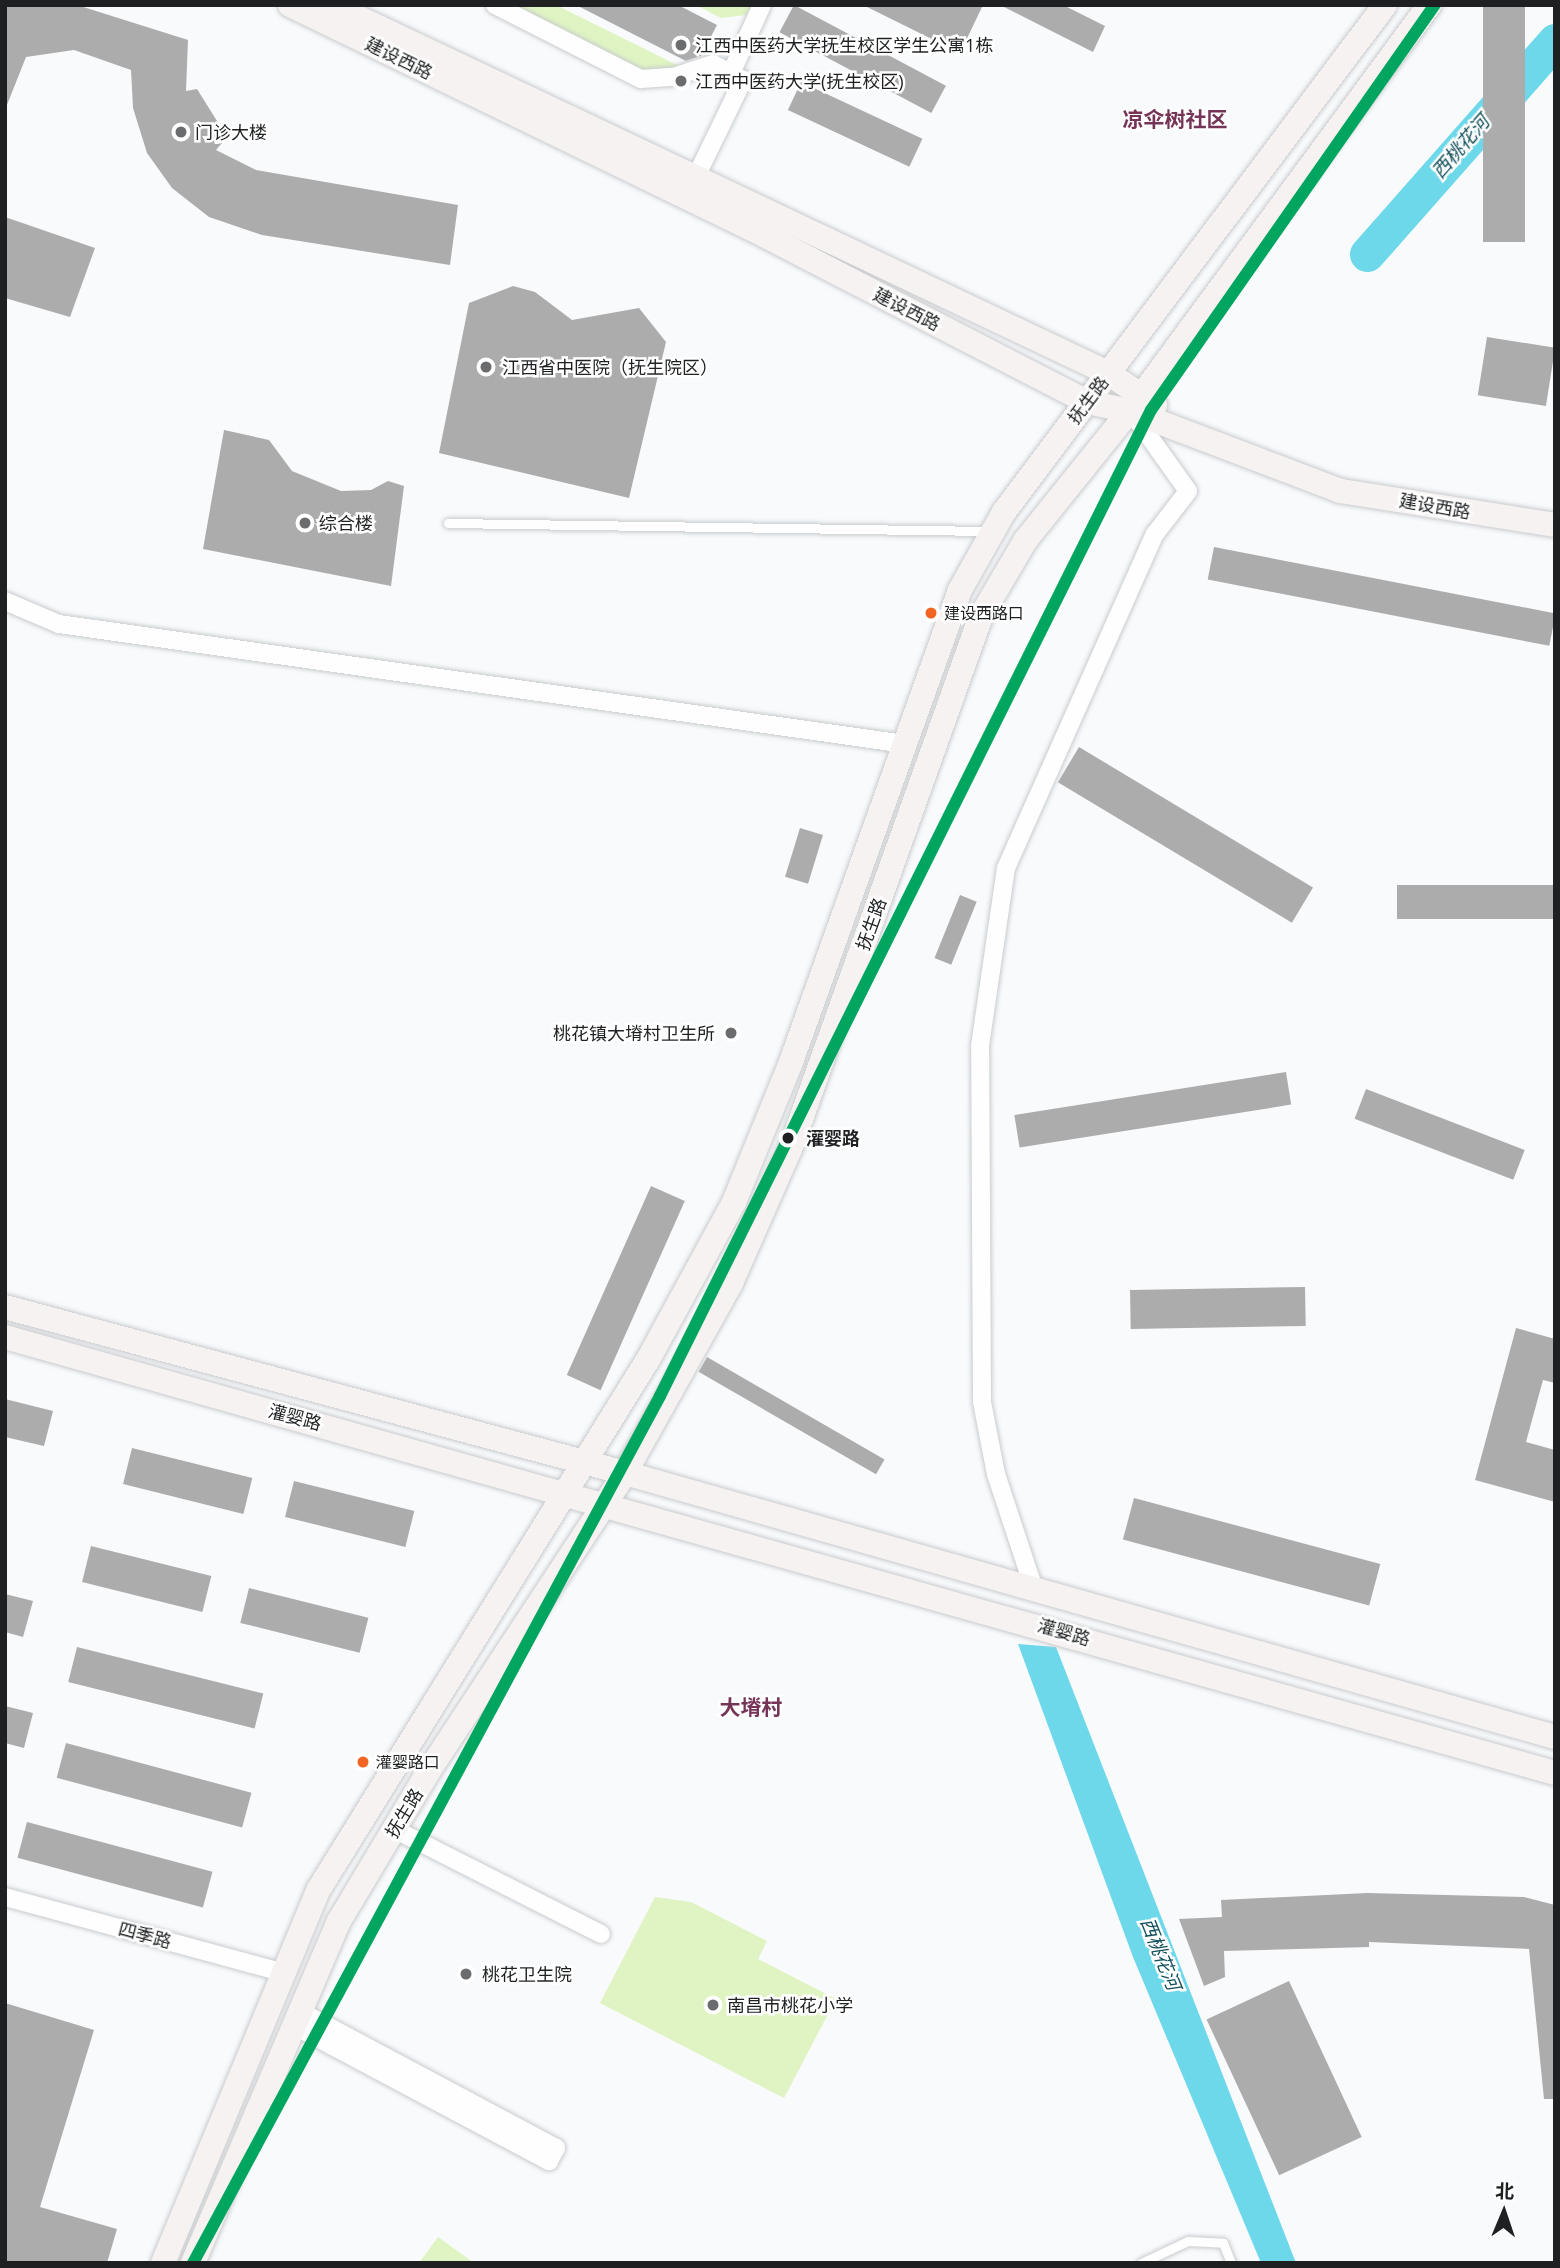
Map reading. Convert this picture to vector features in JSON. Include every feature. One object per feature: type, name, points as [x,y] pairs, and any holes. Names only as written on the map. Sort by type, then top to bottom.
[{"type":"main road","name":"建设西路","points":[[290,5],[752,229],[1087,402],[1135,405],[1345,477],[1555,511]]},
{"type":"main road","name":"建设西路","points":[[332,5],[1108,373],[1135,405],[1341,491],[1555,525]]},
{"type":"main road","name":"抚生路","points":[[163,2263],[319,1889],[585,1463],[734,1202],[960,590],[993,531],[1108,373],[1385,5]]},
{"type":"main road","name":"抚生路","points":[[193,2263],[339,1921],[394,1829],[625,1473],[731,1283],[791,1147],[981,616],[1024,541],[1135,405],[1430,5]]},
{"type":"main road","name":"灌婴路","points":[[5,1307],[625,1473],[1555,1737]]},
{"type":"main road","name":"灌婴路","points":[[5,1337],[606,1502],[1555,1773]]},
{"type":"street","points":[[495,5],[642,79],[673,77],[713,64],[732,71],[743,80],[696,177]]},
{"type":"street","points":[[732,71],[762,5]]},
{"type":"street","points":[[1034,1589],[996,1474],[982,1402],[980,1046],[1006,868],[1155,534],[1188,491],[1135,405]]},
{"type":"street","points":[[5,601],[59,624],[905,744]]},
{"type":"street","points":[[394,1829],[601,1934]]},
{"type":"street","name":"四季路","points":[[5,1897],[284,1973]]},
{"type":"street","points":[[298,2019],[556,2148],[549,2161],[298,2019]]},
{"type":"lane","points":[[448,523],[993,531]]},
{"type":"lane","points":[[1141,2263],[1188,2241],[1223,2243],[1231,2263]]},
{"type":"green space","points":[[509,5],[556,5],[681,67],[642,71]]},
{"type":"green space","points":[[696,5],[752,5],[746,15],[721,18]]},
{"type":"green space","points":[[655,1897],[691,1902],[767,1941],[758,1959],[836,1999],[784,2098],[600,2003]]},
{"type":"green space","points":[[438,2237],[474,2263],[419,2263]]},
{"type":"water","points":[[1018,1644],[1056,1647],[1296,2263],[1261,2263],[1133,1957]]},
{"type":"building","name":"门诊大楼","points":[[5,5],[77,5],[188,40],[186,91],[197,89],[227,137],[216,150],[256,170],[458,205],[450,265],[262,235],[209,217],[172,188],[147,153],[133,108],[131,70],[74,50],[26,57],[5,110]]},
{"type":"building","name":"江西中医药大学抚生校区学生公寓1栋","points":[[576,5],[678,5],[717,25],[701,56],[686,61]]},
{"type":"building","points":[[794,5],[946,86],[931,113],[779,32]]},
{"type":"building","points":[[863,5],[983,5],[960,53]]},
{"type":"building","points":[[1000,5],[1063,5],[1105,26],[1093,52]]},
{"type":"building","points":[[1483,5],[1525,5],[1525,242],[1483,242]]},
{"type":"building","points":[[801,82],[922,139],[909,167],[788,110]]},
{"type":"building","points":[[5,217],[95,248],[70,317],[5,298]]},
{"type":"building","points":[[513,286],[535,292],[572,320],[639,308],[666,342],[629,498],[439,453],[469,303]]},
{"type":"building","points":[[1487,337],[1555,348],[1546,406],[1478,395]]},
{"type":"building","name":"综合楼","points":[[224,430],[269,440],[292,471],[341,491],[371,490],[388,481],[404,486],[391,586],[203,549]]},
{"type":"building","points":[[1214,547],[1555,613],[1549,646],[1208,579]]},
{"type":"building","points":[[1079,747],[1313,888],[1292,923],[1058,782]]},
{"type":"building","points":[[800,828],[823,835],[808,884],[785,877]]},
{"type":"building","points":[[1397,885],[1555,885],[1555,919],[1397,919]]},
{"type":"building","points":[[960,895],[977,902],[951,965],[935,958]]},
{"type":"building","points":[[1286,1072],[1291,1105],[1020,1148],[1014,1115]]},
{"type":"building","points":[[1366,1089],[1525,1150],[1513,1180],[1355,1119]]},
{"type":"building","points":[[651,1186],[685,1201],[601,1390],[567,1375]]},
{"type":"building","points":[[1305,1287],[1306,1326],[1131,1329],[1130,1290]]},
{"type":"building","points":[[1516,1328],[1555,1339],[1555,1383],[1543,1380],[1526,1442],[1555,1450],[1555,1502],[1475,1480]]},
{"type":"building","points":[[707,1357],[885,1460],[876,1474],[698,1372]]},
{"type":"building","points":[[5,1399],[53,1411],[44,1446],[5,1437]]},
{"type":"building","points":[[132,1448],[252,1478],[243,1514],[123,1484]]},
{"type":"building","points":[[294,1481],[414,1511],[405,1547],[285,1517]]},
{"type":"building","points":[[1134,1498],[1380,1564],[1369,1606],[1123,1540]]},
{"type":"building","points":[[91,1546],[211,1576],[202,1612],[82,1582]]},
{"type":"building","points":[[249,1588],[368,1618],[360,1653],[240,1623]]},
{"type":"building","points":[[5,1594],[33,1601],[23,1637],[5,1632]]},
{"type":"building","points":[[77,1647],[263,1693],[255,1728],[68,1682]]},
{"type":"building","points":[[5,1706],[33,1713],[24,1748],[5,1743]]},
{"type":"building","points":[[66,1743],[251,1793],[242,1827],[57,1778]]},
{"type":"building","points":[[27,1822],[212,1872],[203,1907],[17,1858]]},
{"type":"building","points":[[1367,1893],[1524,1897],[1555,1905],[1555,2099],[1544,2099],[1529,1949],[1369,1942],[1369,1947],[1224,1951],[1225,1977],[1204,1986],[1179,1919],[1222,1917],[1221,1900]]},
{"type":"building","points":[[1289,1981],[1362,2137],[1279,2175],[1207,2019]]},
{"type":"building","points":[[5,2003],[94,2030],[40,2207],[117,2229],[107,2263],[5,2263]]},
{"type":"waterway","name":"西桃花河","points":[[1367,254],[1555,41]]},
{"type":"transit line","points":[[193,2263],[660,1396],[1151,410],[1435,5]]},
{"type":"place","name":"江西中医药大学抚生校区学生公寓1栋","points":[[681,45]]},
{"type":"place","name":"江西中医药大学(抚生校区)","points":[[681,81]]},
{"type":"place","name":"门诊大楼","points":[[181,132]]},
{"type":"place","name":"江西省中医院（抚生院区）","points":[[486,367]]},
{"type":"place","name":"综合楼","points":[[305,523]]},
{"type":"place","name":"建设西路口","points":[[931,613]]},
{"type":"place","name":"桃花镇大塉村卫生所","points":[[731,1033]]},
{"type":"place","name":"灌婴路","points":[[788,1138]]},
{"type":"place","name":"灌婴路口","points":[[363,1762]]},
{"type":"place","name":"桃花卫生院","points":[[466,1974]]},
{"type":"place","name":"南昌市桃花小学","points":[[713,2005]]},
{"type":"district","name":"凉伞树社区","points":[[1175,119]]},
{"type":"district","name":"大塉村","points":[[751,1707]]}]
